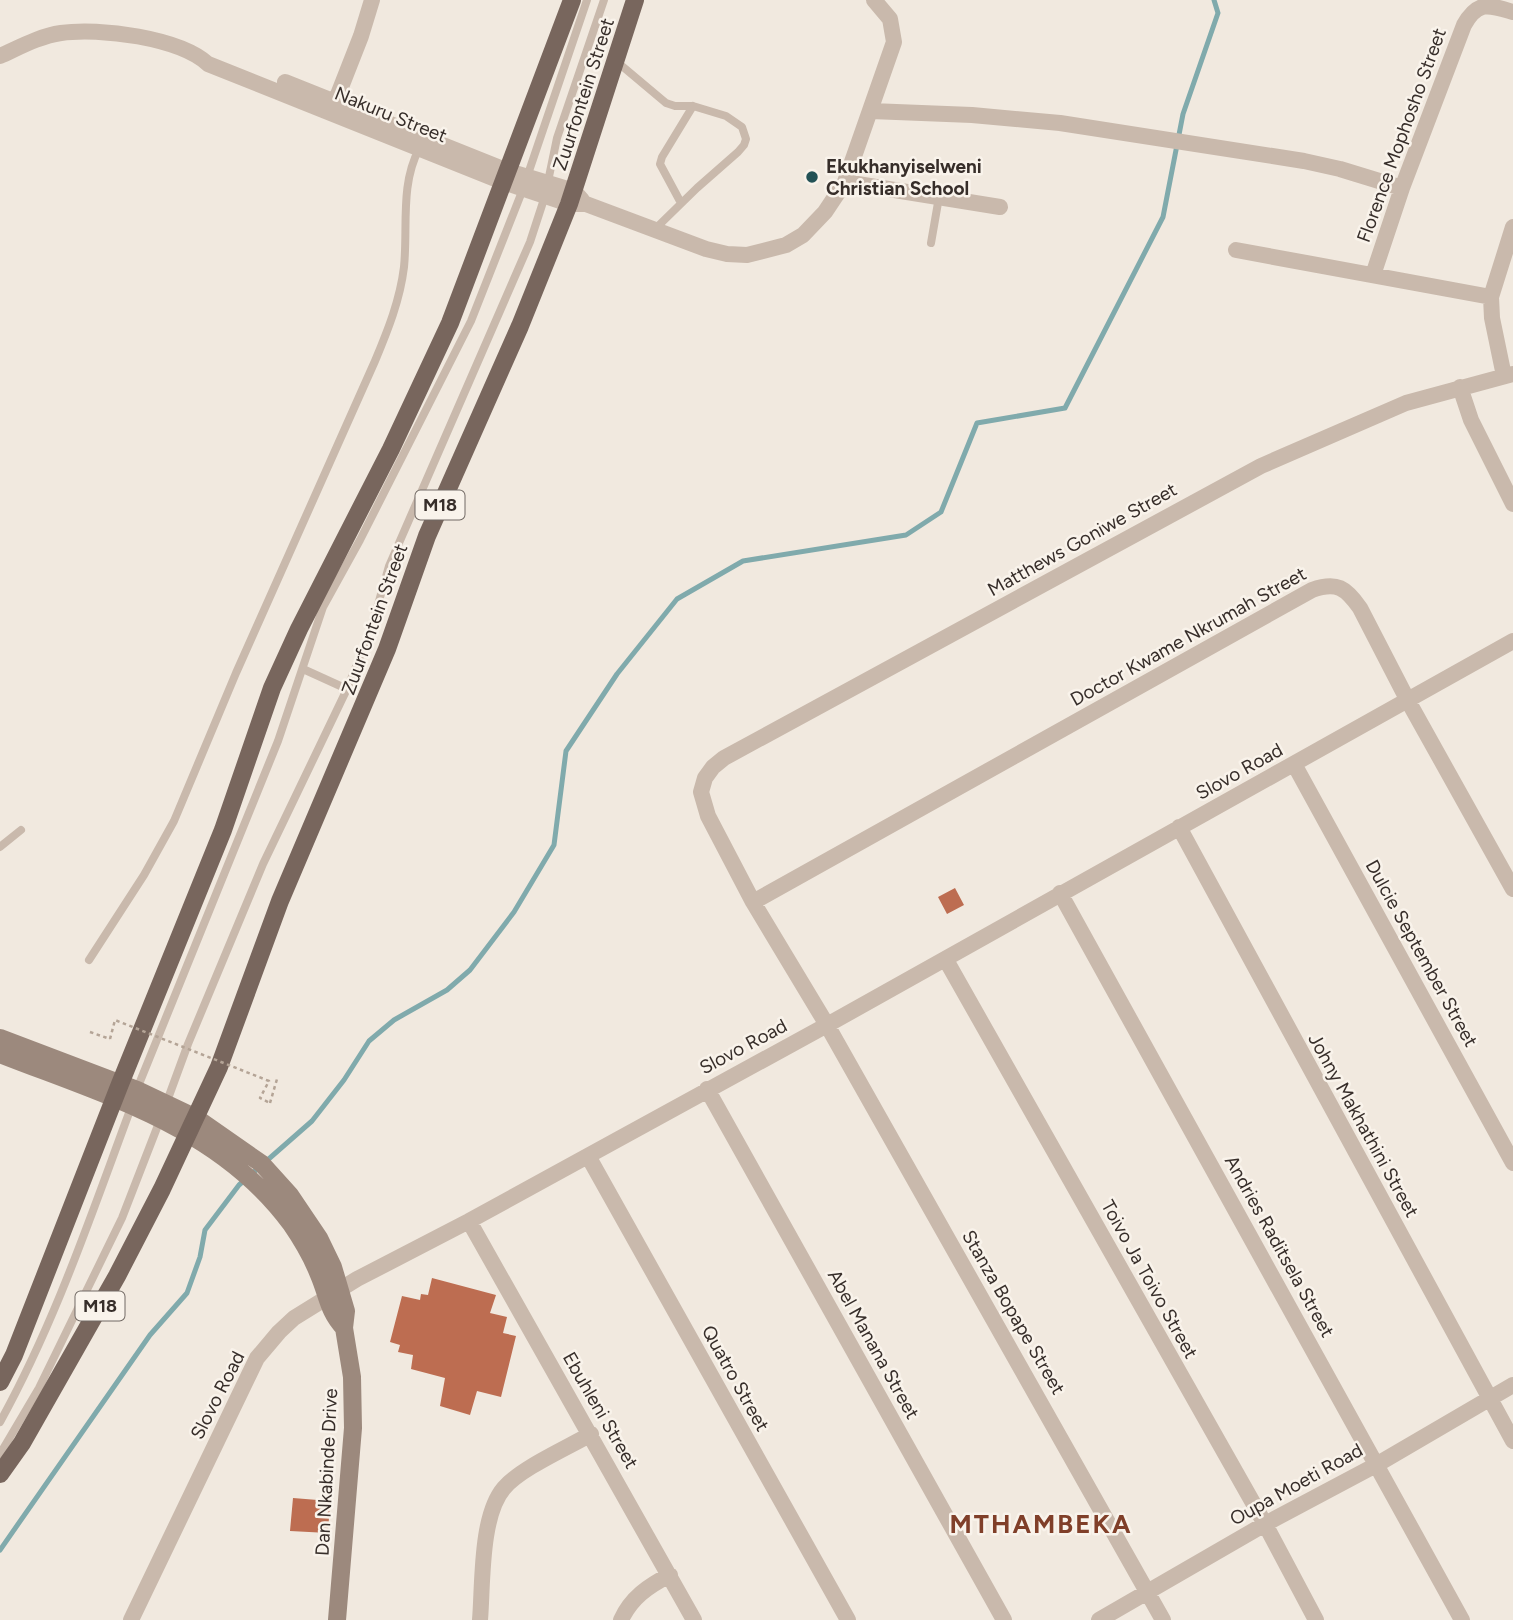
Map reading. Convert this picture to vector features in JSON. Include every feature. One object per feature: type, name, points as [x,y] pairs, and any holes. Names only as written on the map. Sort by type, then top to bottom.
[{"type":"main road","name":"Zuurfontein Street","points":[[0,1382],[14,1355],[117,1091],[223,831],[272,688],[427,375],[450,323],[572,0]]},
{"type":"main road","name":"Zuurfontein Street","points":[[193,1126],[219,1067],[280,901],[387,649],[427,536],[576,200],[635,0]]},
{"type":"main road","name":"M18","points":[[0,1474],[22,1443],[117,1276],[193,1126]]},
{"type":"street","points":[[334,106],[372,0]]},
{"type":"street","name":"Nakuru Street","points":[[0,56],[39,38],[81,30],[114,32],[149,39],[200,56],[208,64],[334,106],[506,176],[706,249],[747,255],[786,245],[803,234],[825,212],[845,182],[894,42],[890,19],[874,0]]},
{"type":"street","name":"Florence Mophosho Street","points":[[1373,275],[1402,188],[1467,19],[1473,11],[1483,6],[1490,5],[1513,12]]},
{"type":"street","name":"Nakuru Street","points":[[334,106],[419,149],[506,176]]},
{"type":"street","points":[[872,111],[972,115],[1060,123],[1304,161],[1402,188]]},
{"type":"street","points":[[845,182],[1000,207]]},
{"type":"street","points":[[1509,375],[1492,318],[1491,298],[1513,227]]},
{"type":"street","points":[[1236,250],[1491,298]]},
{"type":"street","name":"Matthews Goniwe Street","points":[[701,792],[712,767],[724,758],[1218,488],[1416,400],[1509,375]]},
{"type":"street","points":[[1460,387],[1471,420],[1513,504]]},
{"type":"street","name":"Doctor Kwame Nkrumah Street","points":[[753,902],[1324,585],[1336,585],[1350,594],[1513,889]]},
{"type":"street","name":"Slovo Road","points":[[131,1620],[257,1358],[294,1318],[334,1292],[946,960],[1060,893],[1513,641]]},
{"type":"street","name":"Dulcie September Street","points":[[1294,764],[1513,1163]]},
{"type":"street","name":"Stanza Bopape Street","points":[[701,792],[708,817],[753,902],[827,1026],[1163,1620]]},
{"type":"street","name":"Johny Makhathini Street","points":[[1179,827],[1513,1441]]},
{"type":"street","name":"Andries Raditsela Street","points":[[1060,893],[1462,1620]]},
{"type":"street","name":"Toivo Ja Toivo Street","points":[[946,960],[1265,1524],[1316,1620]]},
{"type":"street","points":[[0,1038],[117,1091]]},
{"type":"street","points":[[0,1054],[117,1091]]},
{"type":"street","name":"Abel Manana Street","points":[[707,1089],[1004,1620]]},
{"type":"street","name":"Dan Nkabinde Drive","points":[[117,1091],[164,1110],[228,1149],[249,1177],[283,1200],[305,1246],[334,1292],[333,1316],[344,1328],[352,1377],[353,1428],[337,1620]]},
{"type":"street","name":"Quatro Street","points":[[587,1156],[848,1620]]},
{"type":"street","name":"Ebuhleni Street","points":[[469,1221],[694,1620]]},
{"type":"street","name":"Oupa Moeti Road","points":[[1099,1620],[1513,1385]]},
{"type":"street","points":[[480,1620],[488,1528],[496,1499],[513,1479],[591,1434]]},
{"type":"street","points":[[621,1620],[641,1592],[670,1575]]},
{"type":"lane","points":[[0,1422],[25,1378],[48,1327],[134,1098],[278,741],[323,607],[471,321],[525,183],[587,0]]},
{"type":"lane","points":[[0,1454],[39,1388],[122,1218],[188,1044],[263,864],[347,689],[371,629],[389,566],[517,274],[547,190],[557,138],[604,0]]},
{"type":"lane","points":[[616,61],[666,103],[693,106],[731,119],[742,127],[746,139],[738,152],[654,230]]},
{"type":"lane","points":[[681,203],[660,164],[662,156],[693,106]]},
{"type":"lane","points":[[89,960],[144,875],[174,821],[236,673],[385,337],[394,313],[403,271],[407,237],[407,182],[419,149]]},
{"type":"lane","points":[[931,243],[939,197]]},
{"type":"lane","points":[[303,669],[347,689]]},
{"type":"lane","points":[[0,846],[21,830]]},
{"type":"path","points":[[90,1031],[110,1039],[115,1020],[269,1081],[260,1098],[270,1104],[277,1079]]},
{"type":"building","points":[[955,888],[964,905],[947,914],[938,897]]},
{"type":"building","points":[[432,1278],[496,1295],[490,1313],[507,1317],[503,1333],[516,1336],[501,1397],[477,1391],[470,1415],[440,1406],[445,1378],[411,1369],[413,1355],[398,1352],[400,1345],[390,1342],[402,1296],[420,1300],[421,1294],[428,1295]]},
{"type":"building","points":[[293,1498],[330,1501],[328,1533],[290,1531]]},
{"type":"waterway","points":[[0,1550],[150,1335],[187,1293],[200,1257],[205,1230],[239,1185],[312,1121],[344,1080],[369,1041],[394,1020],[447,990],[470,970],[514,912],[554,845],[566,751],[617,674],[677,599],[743,561],[906,535],[941,512],[977,423],[1065,408],[1163,217],[1183,114],[1218,13],[1214,0]]},
{"type":"place","name":"Ekukhanyiselweni Christian School","points":[[812,177]]},
{"type":"district","name":"MTHAMBEKA","points":[[1041,1524]]}]
